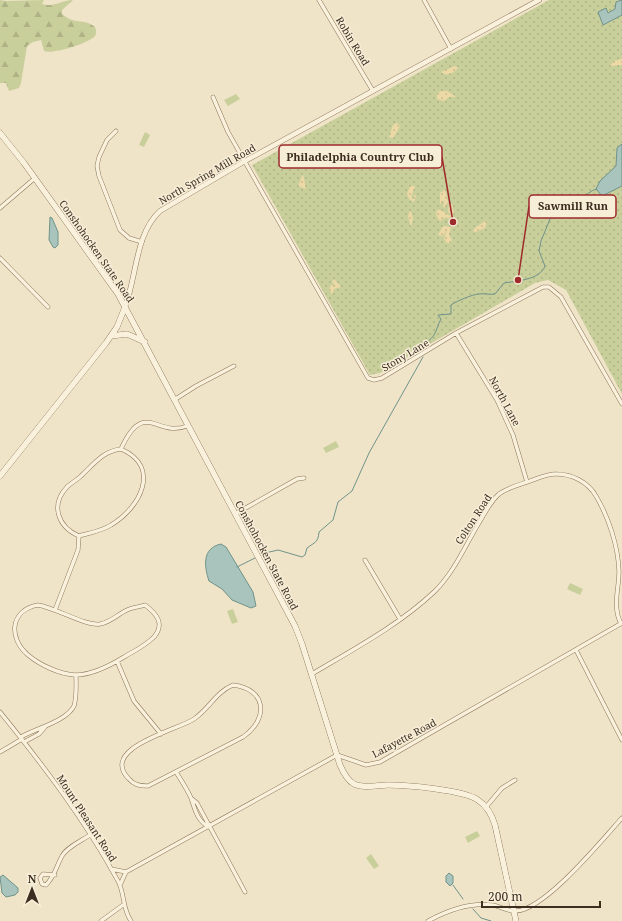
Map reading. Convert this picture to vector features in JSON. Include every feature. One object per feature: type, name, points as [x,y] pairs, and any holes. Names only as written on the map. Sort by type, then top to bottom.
[{"type":"main road","name":"Conshohocken State Road","points":[[0,133],[35,178],[118,294],[145,342],[187,426],[295,626],[312,674],[337,755],[346,776],[351,782],[359,786],[392,785],[474,797],[486,807],[495,825],[516,921]]},
{"type":"main road","name":"North Spring Mill Road","points":[[0,476],[3,468],[111,336],[125,307]]},
{"type":"main road","points":[[111,336],[127,334],[145,342]]},
{"type":"street","name":"Robin Road","points":[[319,0],[373,91]]},
{"type":"street","points":[[424,0],[451,48]]},
{"type":"street","name":"North Spring Mill Road","points":[[125,307],[131,291],[142,242],[148,226],[160,211],[246,161],[451,48],[530,2],[539,0]]},
{"type":"street","points":[[213,97],[224,125],[246,161]]},
{"type":"street","points":[[116,131],[107,140],[99,156],[97,166],[99,176],[120,230],[129,238],[142,242]]},
{"type":"street","name":"Stony Lane","points":[[246,161],[368,378],[374,380],[382,378],[456,333],[543,287],[549,287],[561,297],[621,403],[622,408]]},
{"type":"street","points":[[0,208],[35,178]]},
{"type":"street","points":[[0,258],[48,307]]},
{"type":"street","name":"North Lane","points":[[456,333],[500,407],[513,435],[527,482]]},
{"type":"street","points":[[174,400],[196,386],[234,366]]},
{"type":"street","points":[[121,449],[128,434],[140,424],[153,422],[175,429],[187,426]]},
{"type":"street","points":[[121,449],[129,453],[140,464],[144,479],[142,492],[123,516],[110,526],[79,536],[71,533],[58,516],[60,498],[67,487],[103,454],[112,450],[121,449]]},
{"type":"street","name":"Colton Road","points":[[312,674],[372,639],[400,619],[440,586],[496,497],[504,491],[549,475],[567,475],[581,481],[594,492],[612,533],[617,551],[619,572],[615,610],[621,624]]},
{"type":"street","points":[[235,514],[297,479],[304,478]]},
{"type":"street","points":[[55,610],[78,550],[79,536]]},
{"type":"street","points":[[365,560],[400,619]]},
{"type":"street","points":[[38,605],[88,623],[99,624],[114,618],[127,610],[145,605],[155,612],[160,620],[158,631],[149,642],[117,661],[93,671],[76,675],[42,664],[27,654],[20,646],[16,637],[16,621],[19,613],[26,608],[38,605]]},
{"type":"street","name":"Lafayette Road","points":[[337,755],[366,765],[380,762],[621,624]]},
{"type":"street","points":[[576,650],[622,740]]},
{"type":"street","points":[[117,661],[134,701],[161,734]]},
{"type":"street","points":[[0,752],[22,739],[33,730],[45,727],[69,713],[73,708],[76,695],[76,675]]},
{"type":"street","points":[[233,685],[249,689],[259,701],[260,715],[256,726],[252,731],[176,772],[148,786],[138,786],[130,781],[124,771],[122,763],[124,757],[130,750],[192,720],[203,713],[219,694],[233,685]]},
{"type":"street","name":"Mount Pleasant Road","points":[[0,712],[65,794],[120,885],[123,905],[131,921]]},
{"type":"street","points":[[22,739],[39,734],[45,727]]},
{"type":"street","points":[[120,885],[126,872],[337,755]]},
{"type":"street","points":[[176,772],[191,798],[192,806],[202,823],[209,827],[245,892]]},
{"type":"street","points":[[486,807],[502,788],[515,780]]},
{"type":"street","points":[[428,921],[456,908],[474,905],[494,906],[514,912],[534,904],[552,891],[593,851],[622,818]]},
{"type":"street","points":[[55,875],[66,851],[90,834]]},
{"type":"street","points":[[111,869],[126,872]]},
{"type":"street","points":[[101,921],[123,905]]},
{"type":"green space","points":[[0,0],[44,0],[42,4],[50,5],[73,0],[62,10],[62,14],[71,20],[86,22],[95,27],[96,35],[86,42],[78,45],[62,50],[48,52],[44,51],[41,40],[33,42],[27,46],[19,88],[9,91],[6,83],[0,83]]},
{"type":"green space","points":[[549,0],[622,0],[622,394],[566,290],[548,280],[535,283],[380,373],[370,375],[252,165]]},
{"type":"green space","points":[[236,94],[240,99],[228,106],[224,100]]},
{"type":"green space","points":[[145,132],[150,135],[144,147],[139,145]]},
{"type":"green space","points":[[336,441],[339,447],[326,453],[323,448]]},
{"type":"green space","points":[[570,583],[583,589],[580,595],[567,589]]},
{"type":"green space","points":[[233,609],[238,622],[232,624],[227,611]]},
{"type":"green space","points":[[477,831],[480,836],[468,843],[465,837]]},
{"type":"green space","points":[[371,854],[379,866],[374,869],[366,858]]},
{"type":"sand","points":[[622,59],[622,65],[610,66],[614,61]]},
{"type":"sand","points":[[455,66],[458,68],[450,74],[441,72]]},
{"type":"sand","points":[[441,91],[447,91],[456,97],[449,97],[444,101],[437,99],[437,94]]},
{"type":"sand","points":[[397,123],[400,126],[393,138],[389,137],[393,125]]},
{"type":"sand","points":[[303,174],[306,189],[298,186]]},
{"type":"sand","points":[[410,186],[415,186],[411,198],[413,199],[415,195],[416,196],[414,202],[409,199],[407,194]]},
{"type":"sand","points":[[445,190],[448,202],[444,208],[443,206],[445,200],[440,204],[440,193]]},
{"type":"sand","points":[[449,204],[452,204],[454,213],[452,218],[449,219],[446,217],[440,221],[436,215],[437,210],[441,210],[450,216],[451,214],[448,212]]},
{"type":"sand","points":[[410,210],[413,218],[411,227],[408,216]]},
{"type":"sand","points":[[487,220],[485,228],[476,232],[473,231],[475,228]]},
{"type":"sand","points":[[443,226],[451,227],[449,235],[452,240],[450,243],[447,243],[444,239],[447,229],[443,236],[438,235]]},
{"type":"sand","points":[[334,279],[341,287],[334,289],[332,294],[329,290],[331,285],[336,286],[332,282]]},
{"type":"water","points":[[622,0],[622,15],[603,25],[598,12],[606,8],[608,13],[615,9],[616,2]]},
{"type":"water","points":[[622,144],[622,186],[602,196],[596,189],[600,181],[616,166],[617,148]]},
{"type":"water","points":[[50,217],[52,218],[58,232],[58,245],[55,248],[49,240]]},
{"type":"water","points":[[221,544],[226,547],[253,592],[256,606],[251,608],[232,600],[222,589],[209,581],[206,569],[206,558],[210,549]]},
{"type":"water","points":[[449,873],[453,876],[453,883],[450,886],[446,882],[446,876]]},
{"type":"water","points":[[3,875],[18,888],[18,892],[15,895],[6,897],[2,893],[0,877]]},
{"type":"waterway","points":[[424,348],[436,331],[441,319],[438,315],[451,314],[451,305],[476,294],[495,294],[504,283],[527,279],[542,271],[545,266],[539,251],[541,241],[550,219],[560,208],[560,203],[581,198],[597,189]]},
{"type":"waterway","points":[[261,554],[278,550],[302,557],[305,555],[307,548],[317,540],[319,532],[333,520],[338,502],[352,491],[369,453],[423,357]]},
{"type":"waterway","points":[[237,567],[255,558]]},
{"type":"waterway","points":[[453,885],[463,899]]},
{"type":"waterway","points":[[473,909],[481,918],[491,921]]},
{"type":"place","name":"Philadelphia Country Club","points":[[453,222]]},
{"type":"place","name":"Sawmill Run","points":[[518,280]]}]
